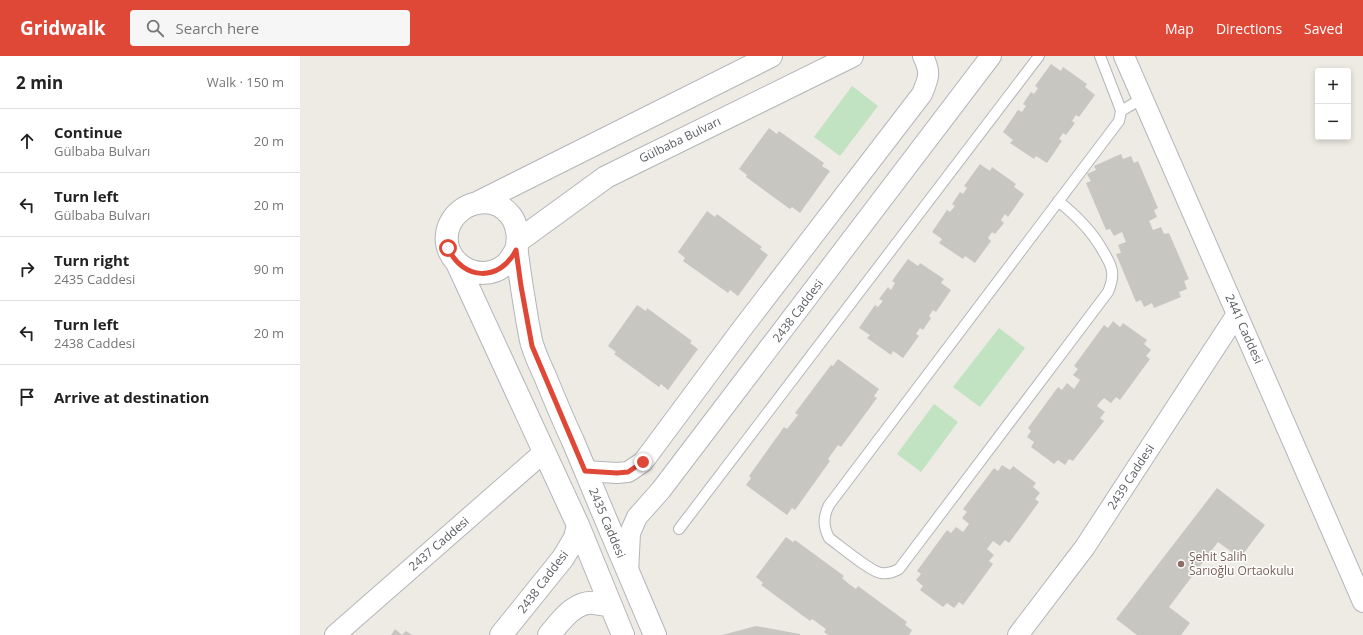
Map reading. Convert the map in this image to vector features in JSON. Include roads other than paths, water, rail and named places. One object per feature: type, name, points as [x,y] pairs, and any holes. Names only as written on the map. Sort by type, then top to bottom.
[{"type":"street","points":[[623,635],[578,525],[457,263],[448,248],[448,230],[455,214],[462,208],[479,202],[771,56]]},
{"type":"street","name":"Gülbaba Bulvarı","points":[[457,263],[473,272],[482,274],[499,270],[512,258],[517,245],[606,176],[852,56]]},
{"type":"street","points":[[585,471],[617,473],[628,472],[643,462],[741,330],[922,94],[928,79],[927,65],[923,56]]},
{"type":"street","name":"2438 Caddesi","points":[[628,573],[630,533],[638,517],[661,490],[991,56]]},
{"type":"street","name":"2441 Caddesi","points":[[1124,56],[1363,602]]},
{"type":"street","points":[[479,202],[496,205],[511,216],[518,232],[517,245]]},
{"type":"street","name":"2435 Caddesi","points":[[517,245],[521,286],[532,346],[655,635]]},
{"type":"street","name":"2439 Caddesi","points":[[1018,635],[1086,547],[1237,314]]},
{"type":"street","name":"2437 Caddesi","points":[[335,635],[544,452]]},
{"type":"street","name":"2438 Caddesi","points":[[501,635],[563,558],[574,538],[578,525]]},
{"type":"street","points":[[549,635],[561,620],[575,607],[593,603],[611,606]]},
{"type":"lane","points":[[679,529],[1039,56]]},
{"type":"lane","points":[[1058,201],[1074,213],[1098,241],[1107,258],[1112,272],[1112,279],[1108,292],[899,568],[886,574],[874,571],[829,538],[825,530],[824,522],[826,510],[829,505],[1058,201],[1119,121],[1121,111],[1100,56]]},
{"type":"lane","points":[[1121,111],[1143,98]]},
{"type":"place","name":"Şehit Salih Sarıoğlu Ortaokulu","points":[[1181,564]]}]
